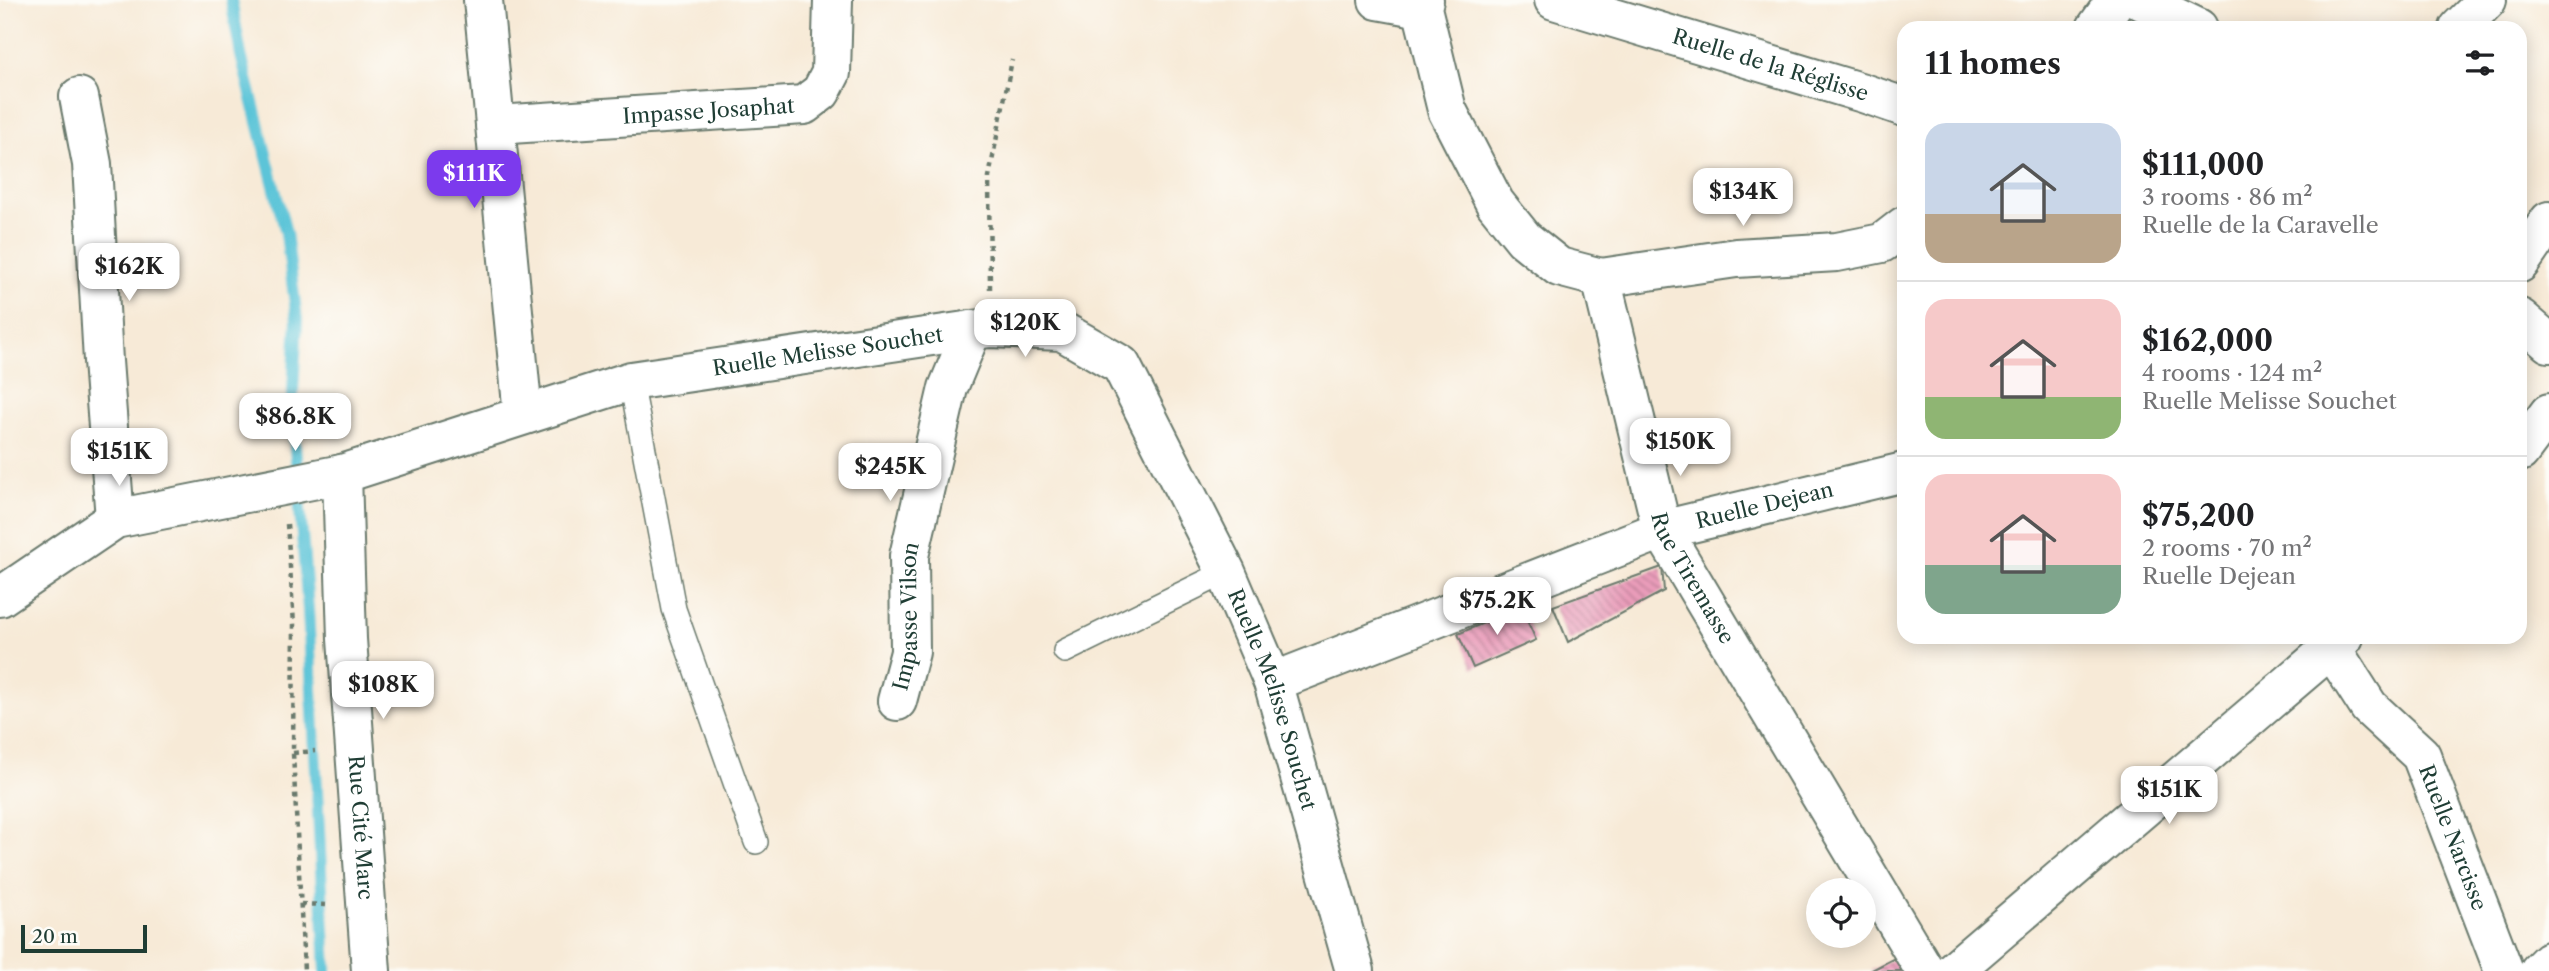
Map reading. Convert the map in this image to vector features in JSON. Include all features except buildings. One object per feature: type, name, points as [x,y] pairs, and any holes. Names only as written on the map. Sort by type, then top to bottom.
[{"type":"street","points":[[483,0],[523,415]]},
{"type":"street","name":"Impasse Josaphat","points":[[495,125],[804,105],[821,92],[831,73],[833,0]]},
{"type":"street","points":[[1378,0],[1423,4],[1447,110],[1495,203],[1524,239],[1559,267],[1601,278],[1736,258],[1837,253],[1882,243],[1897,231]]},
{"type":"street","name":"Ruelle de la Réglisse","points":[[1554,0],[1897,105]]},
{"type":"street","points":[[2101,21],[2116,0]]},
{"type":"street","points":[[2140,0],[2184,21]]},
{"type":"street","points":[[2466,21],[2487,0]]},
{"type":"street","points":[[79,97],[92,164],[115,519]]},
{"type":"street","points":[[2527,253],[2549,221]]},
{"type":"street","name":"Rue Tiremasse","points":[[1601,278],[1662,530],[1925,971]]},
{"type":"street","name":"Ruelle Melisse Souchet","points":[[0,597],[115,519],[331,476],[631,381],[981,329],[1062,331],[1121,365],[1226,572],[1273,682],[1355,971]]},
{"type":"street","name":"Impasse Vilson","points":[[897,701],[910,652],[909,556],[948,388],[981,329]]},
{"type":"street","points":[[2527,443],[2549,413]]},
{"type":"street","name":"Ruelle Dejean","points":[[1273,682],[1662,530],[1897,474]]},
{"type":"street","name":"Rue Cité Marc","points":[[331,476],[347,639],[371,971]]},
{"type":"street","points":[[1953,971],[2337,644]]},
{"type":"street","name":"Ruelle Narcisse","points":[[2338,644],[2369,707],[2421,755],[2504,971]]},
{"type":"street","points":[[2539,971],[2549,961]]},
{"type":"lane","points":[[631,381],[674,609],[757,842]]},
{"type":"lane","points":[[1065,651],[1226,572]]},
{"type":"path","points":[[981,329],[989,177],[1012,60]]},
{"type":"path","points":[[282,485],[294,624],[293,753],[304,971]]},
{"type":"waterway","points":[[231,0],[241,55],[286,233],[297,320],[292,409],[308,609],[326,971]]}]
